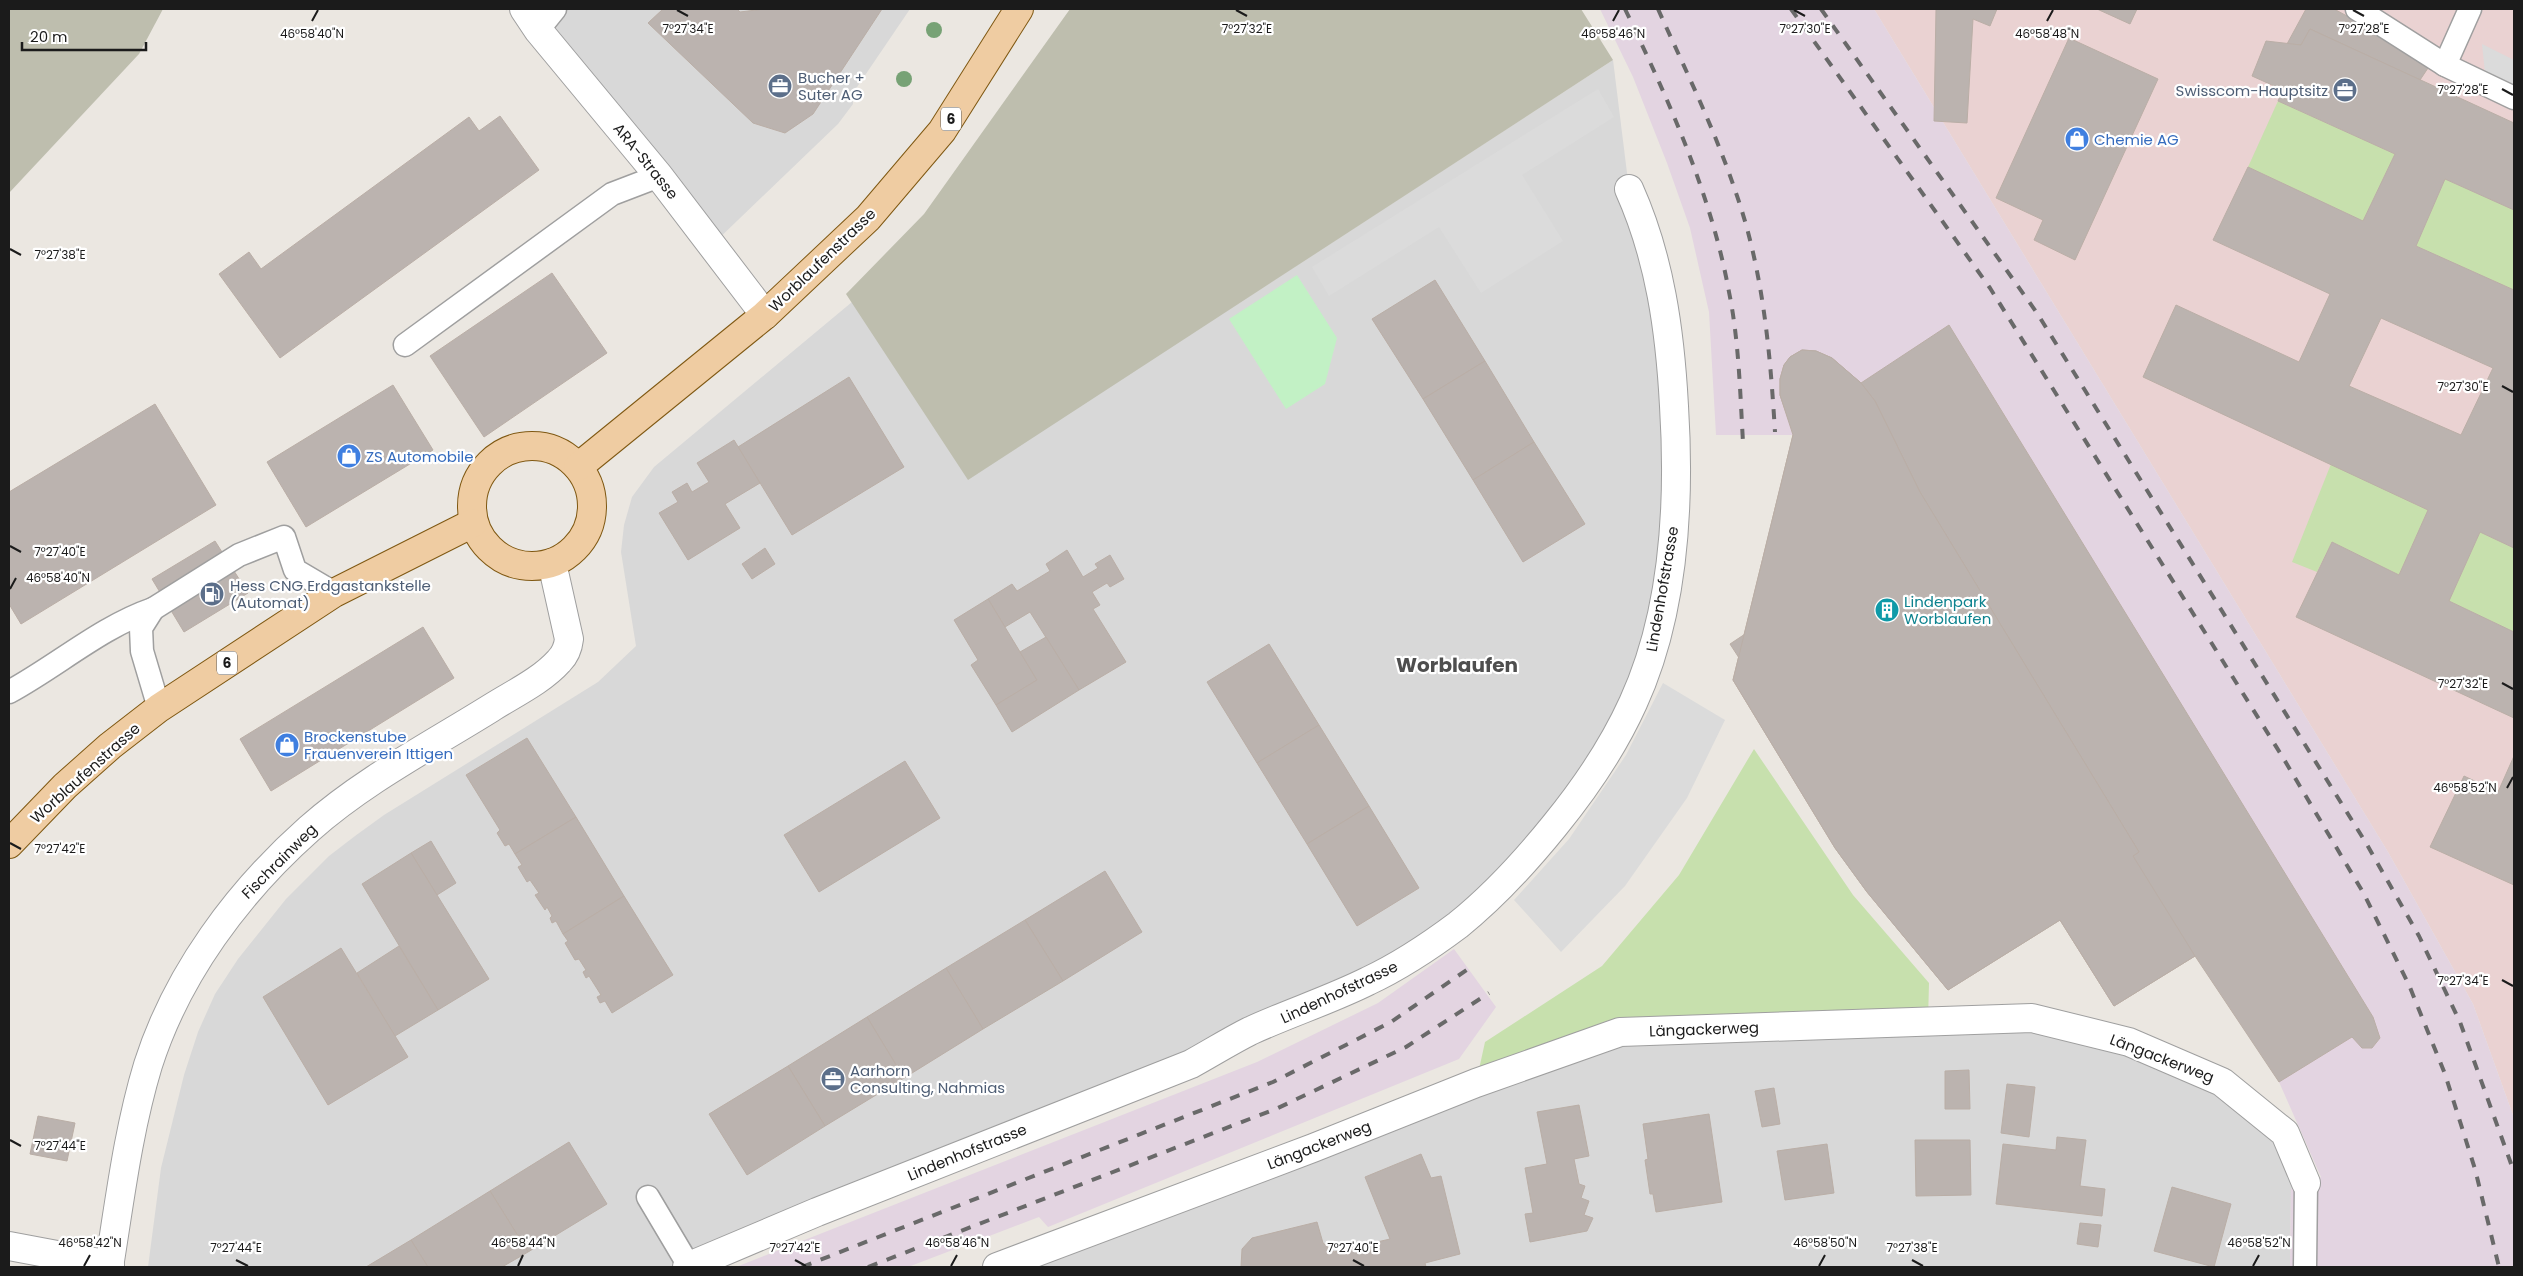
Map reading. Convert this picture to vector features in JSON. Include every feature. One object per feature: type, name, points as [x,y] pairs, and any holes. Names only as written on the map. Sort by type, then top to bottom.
[{"type":"main road","name":"Worblaufenstrasse","points":[[578,468],[765,315],[868,218],[948,123],[1019,9]]},
{"type":"main road","points":[[521,447],[543,447],[568,458],[578,468],[590,489],[592,503],[591,517],[586,533],[577,547],[566,557],[552,563],[530,567],[510,563],[489,550],[473,523],[471,506],[473,491],[479,477],[500,455],[521,447]]},
{"type":"main road","name":"Worblaufenstrasse","points":[[9,844],[65,786],[110,746],[159,708],[334,593],[473,523]]},
{"type":"street","name":"ARA-Strasse","points":[[531,20],[658,176],[765,315]]},
{"type":"street","name":"Lindenhofstrasse","points":[[688,1267],[817,1212],[1191,1064],[1249,1032],[1369,981],[1429,946],[1460,923],[1493,894],[1524,862],[1570,806],[1604,757],[1624,723],[1635,700],[1652,648],[1670,560],[1676,475],[1671,361],[1659,275],[1643,219],[1629,189]]},
{"type":"street","name":"Fischrainweg","points":[[9,1246],[110,1266],[125,1162],[149,1064],[187,979],[210,942],[263,872],[337,806],[519,690],[559,661],[568,647],[569,639],[552,563]]},
{"type":"street","name":"Längackerweg","points":[[997,1267],[1339,1138],[1476,1083],[1620,1032],[2032,1018],[2129,1042],[2222,1082],[2285,1133],[2306,1183]]},
{"type":"lane","points":[[531,20],[555,9]]},
{"type":"lane","points":[[2358,9],[2446,65],[2514,98]]},
{"type":"lane","points":[[2446,65],[2470,9]]},
{"type":"lane","points":[[405,345],[612,194],[658,176]]},
{"type":"lane","points":[[9,692],[42,674],[128,618],[152,609],[239,555],[284,537],[295,570],[334,593]]},
{"type":"lane","points":[[152,609],[141,628],[142,651],[159,708]]},
{"type":"lane","name":"Längackerweg","points":[[2305,1267],[2306,1183]]},
{"type":"lane","points":[[648,1197],[688,1267]]},
{"type":"shaded area","points":[[9,9],[163,9],[139,54],[9,193]]},
{"type":"shaded area","points":[[524,9],[910,9],[853,93],[853,104],[838,124],[712,245]]},
{"type":"shaded area","points":[[1070,9],[1581,9],[1613,60],[968,480],[846,294],[924,214]]},
{"type":"shaded area","points":[[1600,9],[1874,9],[2388,852],[2473,1004],[2514,1118],[2514,1267],[2290,1267],[2291,1189],[2321,1177],[2279,1082],[2112,806],[1802,350],[1790,357],[1784,365],[1780,379],[1780,395],[1793,435],[1716,435],[1709,312],[1690,228],[1633,77]]},
{"type":"shaded area","points":[[1874,9],[2514,9],[2514,1118],[2473,1004],[2388,852]]},
{"type":"shaded area","points":[[2482,44],[2514,60],[2514,87],[2485,73]]},
{"type":"shaded area","points":[[1613,60],[1629,189],[1652,248],[1670,560],[1604,757],[1429,946],[687,1267],[148,1267],[161,1168],[184,1075],[198,1032],[215,994],[238,959],[286,899],[329,856],[384,815],[598,682],[636,646],[621,552],[624,525],[632,497],[654,467],[852,302],[968,479]]},
{"type":"shaded area","points":[[1598,89],[1614,117],[1522,175],[1563,241],[1481,293],[1439,227],[1329,296],[1312,267]]},
{"type":"shaded area","points":[[1663,683],[1725,720],[1687,798],[1625,886],[1561,952],[1514,900],[1569,839],[1626,755]]},
{"type":"shaded area","points":[[1454,949],[1496,1007],[1459,1059],[1048,1227],[1039,1217],[908,1267],[736,1267],[1257,1062],[1378,1003]]},
{"type":"shaded area","points":[[2032,1018],[2129,1042],[2285,1133],[2306,1183],[2291,1189],[2290,1267],[997,1267],[1620,1032]]},
{"type":"green space","points":[[2278,101],[2395,154],[2363,221],[2248,167]]},
{"type":"green space","points":[[2445,179],[2514,210],[2514,290],[2416,246]]},
{"type":"green space","points":[[1297,275],[1337,338],[1325,384],[1286,409],[1229,319]]},
{"type":"green space","points":[[2331,464],[2428,510],[2399,575],[2332,542],[2317,572],[2292,562]]},
{"type":"green space","points":[[2480,532],[2514,548],[2514,632],[2449,601]]},
{"type":"green space","points":[[1754,749],[1853,895],[1929,983],[1928,1021],[1620,1032],[1476,1083],[1485,1042],[1602,966],[1679,875]]},
{"type":"building","points":[[663,9],[737,9],[740,12],[764,9],[882,9],[813,114],[785,133],[753,123],[648,23]]},
{"type":"building","points":[[1936,9],[1997,9],[1990,26],[1973,19],[1967,123],[1934,121]]},
{"type":"building","points":[[2097,9],[2137,9],[2130,24]]},
{"type":"building","points":[[2306,9],[2334,9],[2432,62],[2420,80],[2310,29],[2301,45],[2287,44]]},
{"type":"building","points":[[2310,29],[2514,123],[2514,210],[2445,179],[2416,246],[2514,290],[2514,548],[2480,532],[2449,601],[2514,632],[2514,718],[2296,617],[2332,542],[2399,575],[2428,510],[2143,377],[2176,305],[2299,362],[2330,294],[2213,240],[2248,167],[2363,221],[2395,154],[2278,101],[2283,90],[2252,76],[2266,41],[2301,45]],"holes":[[[2381,318],[2493,368],[2461,435],[2349,386]]]},
{"type":"building","name":"Chemie AG","points":[[2069,38],[2158,79],[2075,260],[2034,240],[2043,220],[1996,198]]},
{"type":"building","points":[[500,116],[539,170],[280,358],[219,274],[249,252],[261,269],[469,117],[479,131]]},
{"type":"building","points":[[552,273],[607,353],[484,437],[430,356]]},
{"type":"building","points":[[1435,280],[1485,361],[1423,399],[1372,319]]},
{"type":"building","points":[[1949,325],[2373,1017],[2380,1038],[2372,1048],[2362,1048],[2352,1037],[2279,1082],[2195,956],[2114,1006],[2060,920],[1948,990],[1867,892],[1835,848],[1733,680],[1793,435],[1861,383]]},
{"type":"building","name":"Lindenpark Worblaufen","points":[[1802,350],[1816,351],[1832,358],[1861,383],[1875,401],[1920,492],[2139,852],[2044,913],[1907,695],[1875,715],[1972,877],[1904,919],[1875,868],[1730,644],[1834,575],[1785,495],[1810,482],[1780,395],[1780,379],[1784,365],[1790,357]]},
{"type":"building","name":"Lindenpark Worblaufen","points":[[1802,350],[1816,351],[1832,358],[1861,383],[1875,401],[1920,492],[2139,852],[2133,856],[2195,956],[2114,1006],[2060,920],[1948,990],[1867,892],[1835,848],[1733,680],[1793,435],[1780,395],[1780,379],[1784,365],[1790,357]]},
{"type":"building","points":[[1485,361],[1534,442],[1473,480],[1423,399]]},
{"type":"building","points":[[849,377],[904,467],[792,535],[738,447]]},
{"type":"building","points":[[393,385],[433,450],[306,527],[267,462]]},
{"type":"building","points":[[155,404],[216,505],[21,624],[9,604],[9,492]]},
{"type":"building","points":[[734,440],[760,483],[725,504],[740,528],[688,560],[659,513],[678,502],[672,492],[687,483],[692,492],[709,482],[697,463]]},
{"type":"building","points":[[1534,442],[1585,524],[1523,562],[1473,480]]},
{"type":"building","points":[[215,541],[248,593],[184,632],[152,579]]},
{"type":"building","points":[[765,548],[775,564],[752,579],[742,564]]},
{"type":"building","points":[[1067,550],[1083,577],[1098,568],[1095,564],[1110,555],[1124,579],[1110,587],[1107,583],[1092,592],[1100,605],[1093,609],[1126,662],[1079,690],[1030,612],[1005,627],[988,599],[1012,584],[1017,591],[1050,571],[1046,564]]},
{"type":"building","points":[[988,599],[1037,680],[996,705],[971,665],[978,660],[954,620]]},
{"type":"building","points":[[423,627],[454,678],[271,791],[240,739]]},
{"type":"building","points":[[1046,637],[1079,690],[1012,732],[996,705],[1037,680],[1020,652]]},
{"type":"building","points":[[1269,644],[1319,725],[1257,763],[1207,682]]},
{"type":"building","points":[[1319,725],[1369,806],[1307,844],[1257,763]]},
{"type":"building","points":[[527,738],[576,817],[515,854],[509,844],[505,846],[497,833],[500,830],[466,775]]},
{"type":"building","points":[[2514,756],[2514,885],[2430,847],[2464,776],[2498,792]]},
{"type":"building","points":[[905,761],[940,818],[819,892],[784,835]]},
{"type":"building","points":[[1369,806],[1419,888],[1357,926],[1307,844]]},
{"type":"building","points":[[576,817],[624,896],[563,934],[556,921],[552,923],[550,918],[552,916],[547,907],[545,910],[535,895],[539,893],[530,880],[527,882],[518,867],[522,865],[515,854]]},
{"type":"building","points":[[431,841],[456,883],[437,895],[411,853]]},
{"type":"building","points":[[411,853],[489,979],[438,1010],[362,884]]},
{"type":"building","points":[[1105,871],[1142,932],[1063,981],[1025,920]]},
{"type":"building","points":[[624,896],[673,975],[612,1013],[605,1001],[600,1003],[597,997],[601,995],[589,976],[586,978],[583,972],[586,970],[579,959],[575,960],[565,943],[568,941],[563,934]]},
{"type":"building","points":[[1025,920],[1063,981],[983,1029],[946,968]]},
{"type":"building","points":[[399,946],[438,1010],[395,1036],[357,973]]},
{"type":"building","points":[[341,948],[408,1057],[328,1105],[263,997]]},
{"type":"building","points":[[946,968],[983,1029],[904,1078],[867,1017]]},
{"type":"building","points":[[867,1017],[904,1078],[825,1126],[788,1066]]},
{"type":"building","points":[[788,1066],[825,1126],[747,1175],[709,1114]]},
{"type":"building","points":[[1969,1070],[1970,1109],[1945,1109],[1945,1071]]},
{"type":"building","points":[[2007,1084],[2035,1087],[2029,1137],[2001,1133]]},
{"type":"building","points":[[1774,1088],[1780,1124],[1762,1127],[1755,1091]]},
{"type":"building","points":[[1579,1105],[1589,1156],[1574,1159],[1579,1184],[1585,1186],[1581,1198],[1589,1201],[1584,1215],[1593,1218],[1587,1231],[1530,1242],[1525,1214],[1533,1213],[1525,1168],[1547,1164],[1537,1112]]},
{"type":"building","points":[[1709,1114],[1722,1202],[1656,1212],[1653,1194],[1650,1194],[1645,1160],[1648,1159],[1643,1124]]},
{"type":"building","points":[[38,1116],[75,1123],[67,1161],[30,1154]]},
{"type":"building","points":[[2057,1137],[2086,1140],[2080,1186],[2105,1189],[2102,1216],[1996,1204],[2003,1144],[2056,1150]]},
{"type":"building","points":[[1915,1140],[1970,1140],[1971,1195],[1916,1196]]},
{"type":"building","points":[[569,1142],[607,1204],[528,1252],[490,1191]]},
{"type":"building","points":[[1827,1144],[1834,1193],[1785,1200],[1777,1151]]},
{"type":"building","points":[[1421,1154],[1431,1178],[1441,1176],[1460,1254],[1425,1263],[1426,1267],[1241,1267],[1242,1249],[1252,1238],[1317,1222],[1323,1243],[1334,1252],[1390,1239],[1365,1177]]},
{"type":"building","points":[[2172,1187],[2231,1204],[2214,1267],[2154,1251]]},
{"type":"building","points":[[490,1191],[528,1252],[502,1267],[428,1267],[411,1240]]},
{"type":"building","points":[[2080,1223],[2101,1225],[2098,1247],[2077,1244]]},
{"type":"building","points":[[411,1240],[428,1267],[366,1267]]},
{"type":"railway","points":[[1625,9],[1657,77],[1686,147],[1700,183],[1721,255],[1735,329],[1743,442]]},
{"type":"railway","points":[[1658,9],[1718,144],[1745,220],[1764,310],[1775,432]]},
{"type":"railway","points":[[1791,9],[1990,288],[2282,756],[2364,894],[2409,985],[2445,1074],[2475,1169],[2499,1267]]},
{"type":"railway","points":[[1821,9],[2037,313],[2366,843],[2419,936],[2460,1022],[2514,1172]]},
{"type":"railway","points":[[802,1267],[1273,1082],[1391,1022],[1468,969]]},
{"type":"railway","points":[[868,1267],[1278,1108],[1406,1047],[1489,993]]},
{"type":"place","name":"Bucher + Suter AG","points":[[780,86]]},
{"type":"place","name":"Swisscom-Hauptsitz","points":[[2345,90]]},
{"type":"place","name":"Chemie AG","points":[[2077,139]]},
{"type":"place","name":"ZS Automobile","points":[[349,456]]},
{"type":"place","name":"Hess CNG Erdgastankstelle (Automat)","points":[[212,594]]},
{"type":"place","name":"Lindenpark Worblaufen","points":[[1887,610]]},
{"type":"place","name":"Brockenstube Frauenverein Ittigen","points":[[287,745]]},
{"type":"place","name":"Aarhorn Consulting, Nahmias","points":[[833,1079]]},
{"type":"district","name":"Worblaufen","points":[[1457,665]]}]
